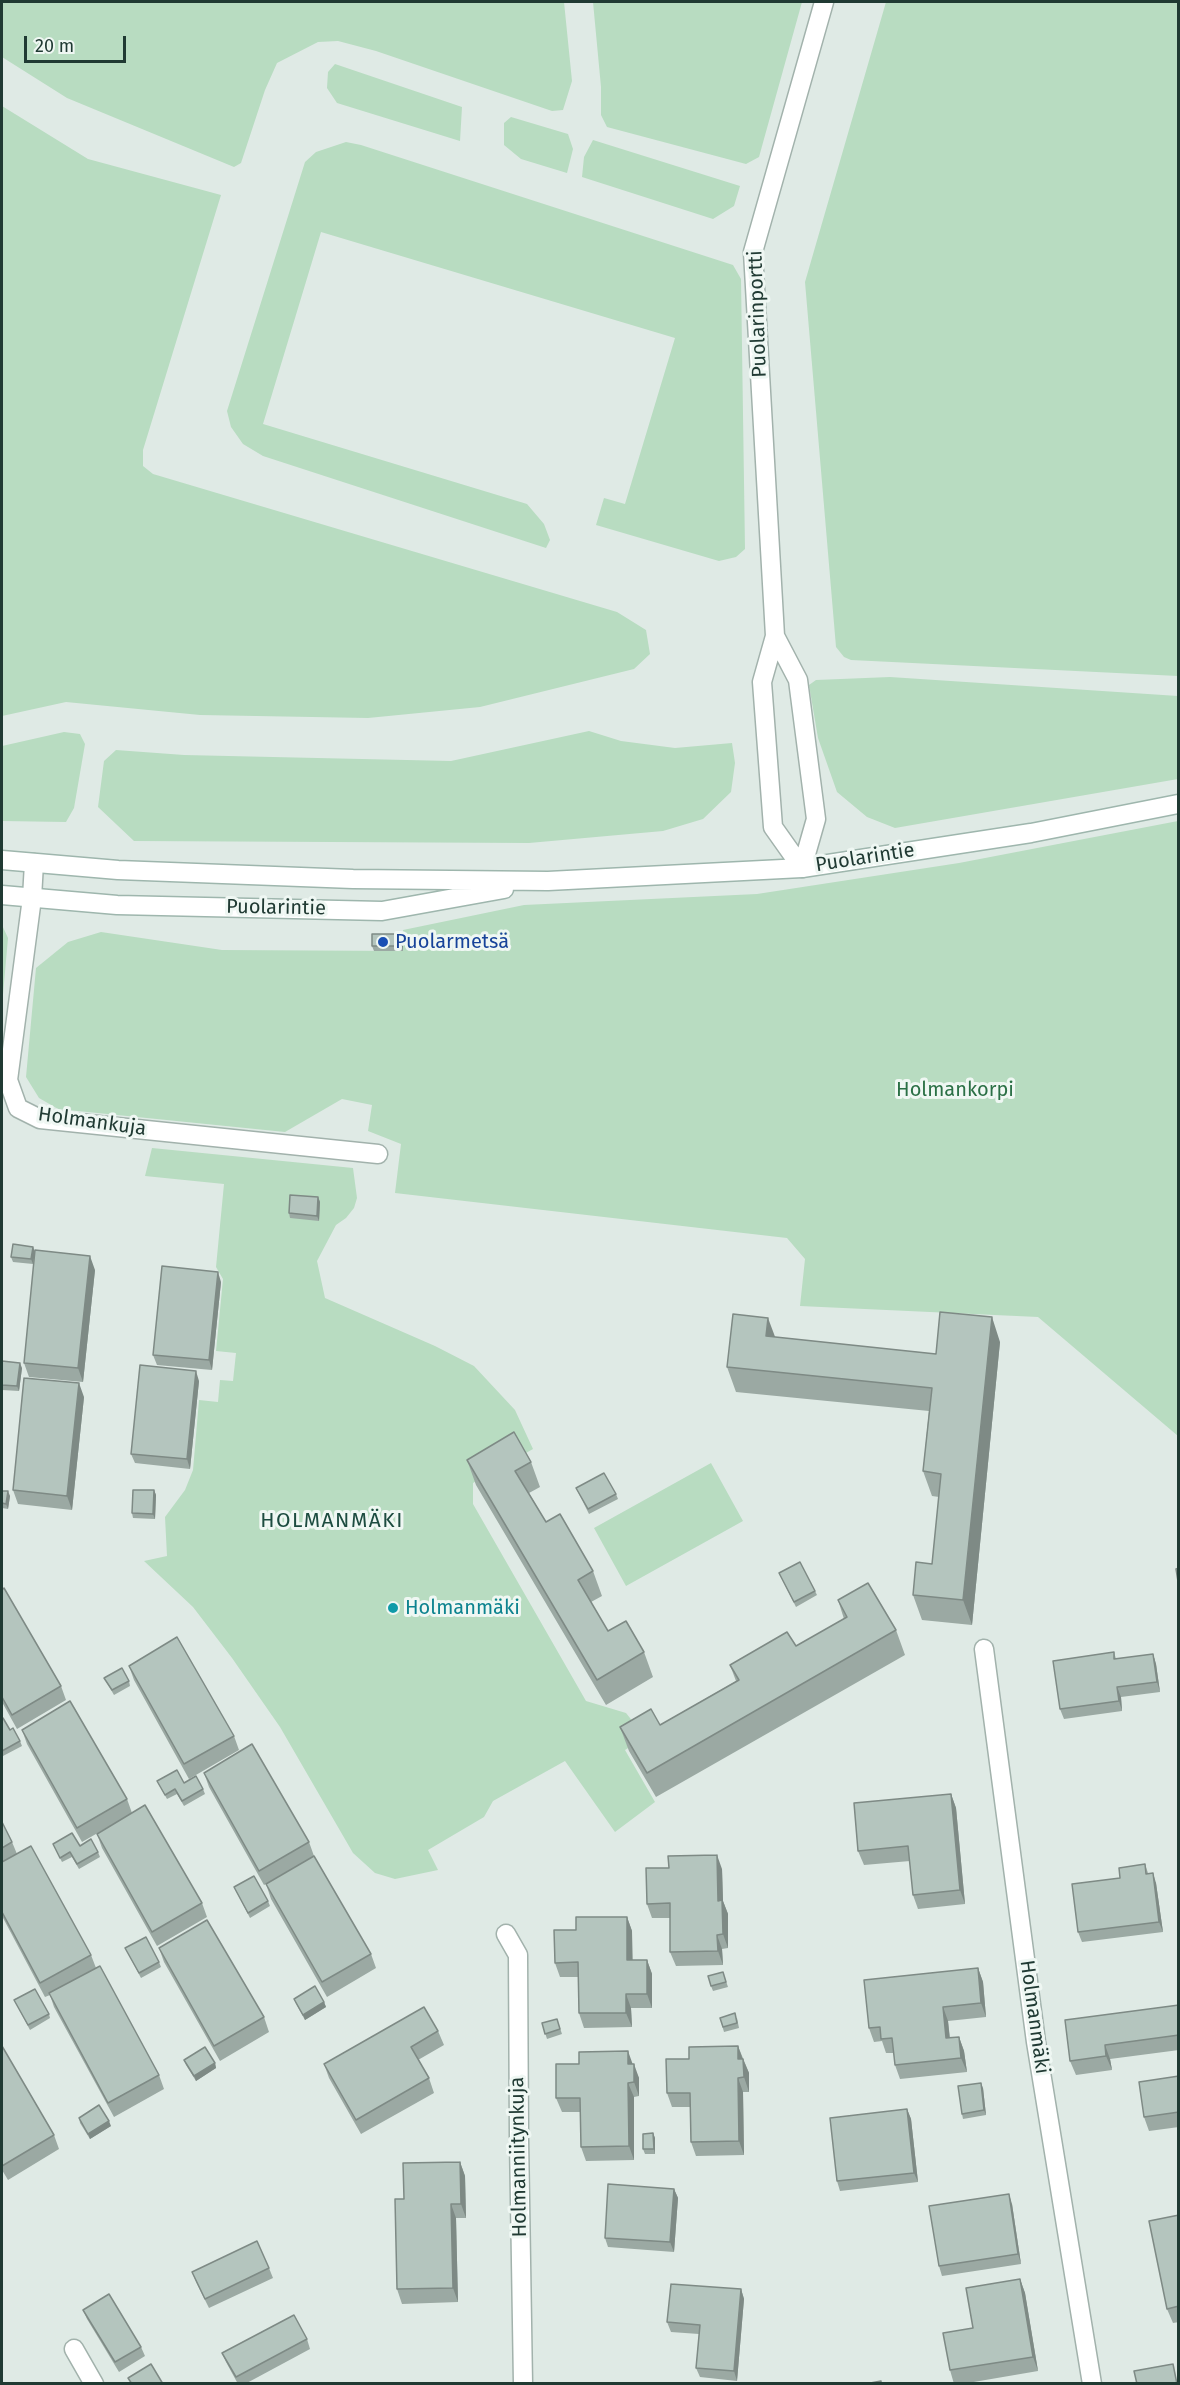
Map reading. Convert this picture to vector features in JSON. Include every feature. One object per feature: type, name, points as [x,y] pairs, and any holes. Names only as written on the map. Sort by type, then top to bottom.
[{"type":"street","name":"Puolarinportti","points":[[802,868],[773,827],[762,682],[775,636],[753,252],[824,2]]},
{"type":"street","name":"Puolarinportti","points":[[775,636],[798,680],[816,819],[802,868]]},
{"type":"street","name":"Puolarintie","points":[[2,860],[118,870],[353,879],[548,881],[802,868],[1031,833],[1179,804]]},
{"type":"street","name":"Holmankuja","points":[[34,863],[32,898],[8,1080],[18,1108],[40,1119],[378,1154]]},
{"type":"street","name":"Puolarintie","points":[[2,895],[117,905],[382,911],[548,881]]},
{"type":"street","name":"Holmanmäki","points":[[984,1649],[1036,2042],[1092,2384]]},
{"type":"street","name":"Holmanniitynkuja","points":[[506,1934],[518,1955],[523,2384]]},
{"type":"street","points":[[74,2349],[94,2384]]},
{"type":"green space","points":[[2,2],[564,2],[572,81],[563,110],[552,111],[376,51],[338,41],[318,42],[277,63],[265,90],[241,163],[234,167],[67,98],[2,57]]},
{"type":"green space","points":[[593,2],[802,2],[759,157],[746,164],[607,127],[601,115],[601,87]]},
{"type":"green space","points":[[886,2],[1178,2],[1178,676],[851,660],[844,657],[836,647],[805,282]]},
{"type":"green space","points":[[335,64],[462,107],[460,141],[337,103],[327,88],[328,72]]},
{"type":"green space","points":[[2,106],[88,159],[221,195],[143,450],[143,466],[153,474],[617,612],[646,630],[650,654],[634,669],[480,707],[368,718],[200,715],[66,702],[2,716]]},
{"type":"green space","points":[[511,117],[568,134],[573,149],[567,173],[521,159],[504,145],[504,123]]},
{"type":"green space","points":[[593,140],[740,186],[734,206],[713,219],[582,177],[584,157]]},
{"type":"green space","points":[[346,142],[733,265],[741,279],[745,549],[736,557],[719,561],[596,525],[604,498],[625,504],[675,338],[321,232],[263,424],[527,504],[544,524],[550,540],[546,548],[263,456],[243,444],[231,427],[227,411],[305,162],[316,152]]},
{"type":"green space","points":[[890,677],[1178,696],[1178,779],[895,828],[867,817],[837,792],[818,738],[809,685],[816,680]]},
{"type":"green space","points":[[589,731],[621,741],[675,748],[732,743],[735,763],[731,792],[703,819],[663,831],[529,843],[134,841],[98,807],[104,761],[116,750],[184,755],[451,761]]},
{"type":"green space","points":[[64,732],[80,734],[85,744],[74,808],[66,822],[2,821],[2,746]]},
{"type":"green space","name":"Holmankorpi","points":[[1178,821],[1178,1436],[1038,1317],[800,1306],[805,1259],[787,1238],[395,1193],[401,1144],[368,1131],[372,1105],[342,1099],[285,1132],[58,1109],[39,1098],[26,1077],[36,968],[68,942],[101,932],[222,950],[403,951],[403,930],[524,905],[757,894],[959,863]]},
{"type":"green space","points":[[2,925],[8,938],[2,1006]]},
{"type":"green space","points":[[152,1148],[353,1168],[357,1198],[354,1208],[336,1225],[317,1261],[325,1298],[435,1346],[474,1366],[515,1410],[533,1449],[473,1483],[473,1504],[586,1701],[626,1713],[638,1728],[638,1742],[625,1750],[655,1802],[615,1832],[565,1761],[493,1801],[484,1817],[428,1850],[438,1870],[395,1879],[375,1873],[353,1853],[280,1727],[232,1658],[193,1607],[144,1561],[167,1556],[165,1517],[185,1490],[193,1470],[199,1400],[218,1402],[220,1380],[233,1381],[236,1353],[216,1351],[223,1279],[216,1267],[224,1184],[145,1176]]},
{"type":"green space","points":[[711,1463],[743,1521],[626,1586],[594,1528]]},
{"type":"building","points":[[372,934],[401,934],[402,946],[372,946]]},
{"type":"building","points":[[290,1195],[318,1197],[317,1216],[289,1213]]},
{"type":"building","points":[[13,1244],[33,1247],[31,1259],[11,1257]]},
{"type":"building","points":[[35,1250],[90,1256],[78,1368],[24,1363]]},
{"type":"building","points":[[162,1266],[218,1272],[209,1360],[153,1355]]},
{"type":"building","points":[[940,1312],[992,1317],[963,1600],[913,1595],[916,1562],[932,1564],[941,1474],[923,1471],[932,1388],[727,1367],[733,1314],[768,1318],[766,1336],[936,1354]]},
{"type":"building","points":[[2,1361],[20,1363],[17,1386],[2,1385]]},
{"type":"building","points":[[140,1365],[196,1371],[187,1459],[131,1454]]},
{"type":"building","points":[[24,1378],[79,1383],[67,1496],[13,1490]]},
{"type":"building","points":[[514,1432],[531,1462],[515,1471],[546,1522],[560,1514],[593,1571],[578,1580],[608,1631],[626,1621],[644,1652],[597,1680],[467,1460]]},
{"type":"building","points":[[604,1473],[616,1494],[588,1509],[576,1488]]},
{"type":"building","points":[[133,1490],[154,1490],[153,1514],[132,1513]]},
{"type":"building","points":[[2,1491],[8,1491],[6,1504],[2,1503]]},
{"type":"building","points":[[800,1562],[815,1591],[794,1602],[779,1573]]},
{"type":"building","points":[[1179,1568],[1179,1588],[1176,1569]]},
{"type":"building","points":[[868,1583],[896,1630],[647,1773],[620,1727],[651,1709],[660,1725],[739,1680],[730,1665],[787,1632],[796,1646],[847,1617],[838,1600]]},
{"type":"building","points":[[4,1588],[61,1686],[12,1715],[2,1697],[2,1590]]},
{"type":"building","points":[[177,1637],[234,1736],[184,1764],[129,1666]]},
{"type":"building","points":[[1114,1652],[1114,1659],[1153,1654],[1157,1682],[1117,1687],[1119,1701],[1060,1709],[1053,1661]]},
{"type":"building","points":[[122,1668],[129,1681],[112,1690],[104,1678]]},
{"type":"building","points":[[70,1701],[127,1799],[77,1828],[22,1730]]},
{"type":"building","points":[[2,1719],[10,1730],[13,1728],[20,1741],[2,1751]]},
{"type":"building","points":[[252,1744],[309,1842],[259,1871],[204,1773]]},
{"type":"building","points":[[177,1770],[184,1783],[196,1776],[203,1789],[182,1801],[175,1789],[165,1795],[157,1781]]},
{"type":"building","points":[[951,1794],[960,1890],[913,1895],[908,1846],[858,1851],[854,1803]]},
{"type":"building","points":[[145,1805],[202,1903],[152,1932],[97,1834]]},
{"type":"building","points":[[2,1822],[12,1842],[2,1848]]},
{"type":"building","points":[[72,1833],[80,1846],[91,1839],[98,1852],[77,1864],[70,1852],[60,1858],[53,1844]]},
{"type":"building","points":[[31,1846],[91,1955],[40,1983],[2,1912],[2,1862]]},
{"type":"building","points":[[717,1855],[718,1901],[722,1900],[723,1934],[717,1935],[718,1951],[670,1952],[670,1903],[647,1904],[646,1868],[669,1868],[668,1856]]},
{"type":"building","points":[[314,1856],[371,1954],[322,1982],[266,1884]]},
{"type":"building","points":[[1145,1864],[1146,1874],[1153,1873],[1159,1922],[1078,1932],[1072,1884],[1120,1878],[1119,1868]]},
{"type":"building","points":[[254,1876],[268,1901],[248,1913],[234,1887]]},
{"type":"building","points":[[576,1917],[627,1917],[627,1960],[647,1960],[647,1994],[626,1994],[626,2013],[579,2013],[578,1962],[555,1963],[554,1930],[576,1930]]},
{"type":"building","points":[[207,1920],[264,2017],[214,2046],[159,1948]]},
{"type":"building","points":[[146,1937],[159,1962],[139,1973],[125,1948]]},
{"type":"building","points":[[100,1966],[159,2075],[108,2103],[49,1993]]},
{"type":"building","points":[[978,1968],[981,2003],[943,2007],[946,2038],[959,2037],[961,2058],[895,2065],[892,2038],[881,2039],[880,2027],[869,2028],[864,1980]]},
{"type":"building","points":[[723,1972],[726,1982],[711,1986],[708,1976]]},
{"type":"building","points":[[315,1986],[324,2002],[303,2015],[294,1999]]},
{"type":"building","points":[[35,1989],[49,2014],[28,2025],[14,2000]]},
{"type":"building","points":[[1179,2005],[1179,2035],[1105,2045],[1106,2056],[1070,2061],[1065,2020]]},
{"type":"building","points":[[424,2007],[438,2031],[411,2047],[429,2078],[356,2120],[324,2064]]},
{"type":"building","points":[[735,2013],[737,2023],[723,2027],[720,2018]]},
{"type":"building","points":[[557,2019],[560,2029],[545,2034],[542,2023]]},
{"type":"building","points":[[2,2046],[54,2135],[2,2166]]},
{"type":"building","points":[[738,2046],[738,2059],[743,2059],[744,2077],[738,2078],[739,2141],[691,2142],[690,2093],[667,2093],[666,2059],[689,2059],[689,2047]]},
{"type":"building","points":[[205,2047],[215,2063],[194,2076],[184,2060]]},
{"type":"building","points":[[628,2051],[628,2064],[634,2064],[634,2082],[628,2083],[629,2146],[581,2147],[580,2098],[556,2098],[556,2064],[579,2064],[579,2052]]},
{"type":"building","points":[[1179,2076],[1179,2112],[1144,2117],[1139,2082]]},
{"type":"building","points":[[981,2083],[984,2110],[962,2114],[958,2086]]},
{"type":"building","points":[[99,2105],[109,2121],[88,2134],[79,2118]]},
{"type":"building","points":[[907,2109],[914,2173],[837,2181],[830,2118]]},
{"type":"building","points":[[653,2133],[654,2149],[643,2149],[643,2134]]},
{"type":"building","points":[[460,2162],[461,2204],[451,2204],[453,2288],[397,2289],[395,2199],[404,2199],[403,2163]]},
{"type":"building","points":[[608,2184],[674,2189],[670,2242],[605,2238]]},
{"type":"building","points":[[1009,2194],[1018,2254],[939,2266],[929,2206]]},
{"type":"building","points":[[1179,2215],[1179,2306],[1167,2309],[1149,2221]]},
{"type":"building","points":[[257,2241],[269,2268],[205,2299],[192,2272]]},
{"type":"building","points":[[1020,2279],[1033,2357],[950,2370],[943,2333],[973,2328],[966,2288]]},
{"type":"building","points":[[671,2284],[741,2289],[734,2371],[696,2368],[700,2325],[667,2322]]},
{"type":"building","points":[[109,2294],[141,2347],[115,2362],[83,2310]]},
{"type":"building","points":[[294,2315],[307,2339],[236,2377],[222,2353]]},
{"type":"building","points":[[151,2364],[163,2384],[132,2384],[128,2378]]},
{"type":"building","points":[[1173,2364],[1177,2384],[1137,2384],[1134,2371]]},
{"type":"building","points":[[881,2381],[881,2384],[865,2384]]},
{"type":"place","name":"Puolarmetsä","points":[[383,942]]},
{"type":"place","name":"Holmanmäki","points":[[393,1608]]},
{"type":"district","name":"HOLMANMÄKI","points":[[332,1521]]}]
